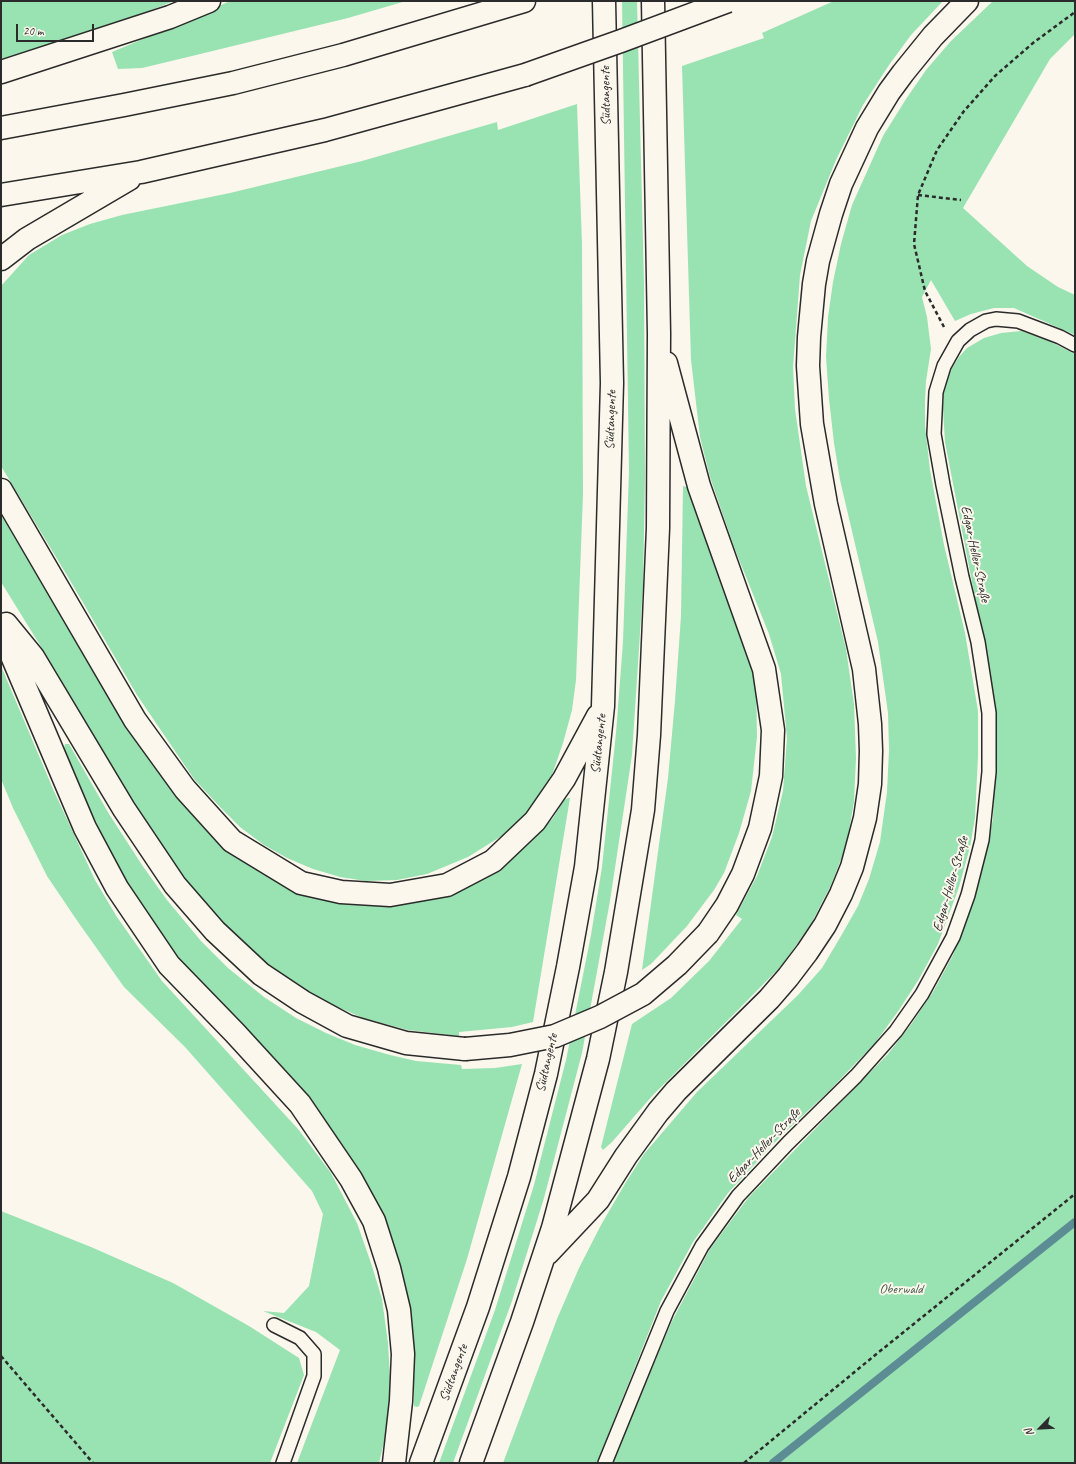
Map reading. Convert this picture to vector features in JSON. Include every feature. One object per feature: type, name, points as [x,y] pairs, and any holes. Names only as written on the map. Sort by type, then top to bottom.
[{"type":"highway","points":[[1,72],[170,17],[209,1]]},
{"type":"highway","points":[[1,128],[233,83],[343,56],[523,1]]},
{"type":"highway","name":"Südtangente","points":[[421,1463],[478,1307],[519,1177],[546,1074],[568,967],[586,867],[603,706],[612,383],[604,1]]},
{"type":"highway","points":[[471,1463],[522,1322],[553,1228],[599,1052],[617,965],[642,810],[649,735],[658,528],[658,334],[653,1]]},
{"type":"highway","points":[[1,196],[141,172],[325,130],[525,75],[622,41],[728,1]]},
{"type":"highway","points":[[543,1258],[598,1200],[638,1138],[676,1091],[769,999],[788,977],[825,925],[841,894],[852,867],[865,818],[870,784],[872,752],[864,669],[826,504],[812,424],[808,366],[812,299],[818,262],[831,214],[841,184],[867,128],[906,68],[933,36],[967,1]]},
{"type":"highway","points":[[1,259],[27,239],[141,172]]},
{"type":"highway","points":[[1,619],[33,657],[124,809],[175,885],[215,931],[261,974],[303,1002],[347,1026],[406,1042],[465,1049],[510,1045],[555,1036],[600,1017],[643,994],[677,965],[708,933],[727,905],[740,880],[760,828],[772,776],[773,730],[764,669],[699,486],[658,334]]},
{"type":"highway","points":[[1,490],[136,720],[185,789],[232,841],[300,883],[341,892],[390,895],[446,884],[493,861],[535,821],[548,804],[564,780],[603,706]]},
{"type":"highway","points":[[1,630],[85,828],[117,888],[169,965],[235,1033],[300,1104],[351,1179],[374,1221],[390,1268],[399,1310],[403,1354],[401,1401],[394,1463]]},
{"type":"lane","name":"Edgar-Heller-Straße","points":[[605,1463],[666,1311],[702,1246],[738,1196],[788,1143],[856,1076],[896,1032],[922,994],[953,937],[968,895],[982,840],[989,772],[989,713],[978,642],[962,576],[934,434],[936,392],[944,366],[958,341],[970,330],[986,321],[996,319],[1018,321],[1031,325],[1075,345]]},
{"type":"lane","points":[[274,1325],[300,1338],[314,1354],[314,1376],[283,1463]]},
{"type":"path","points":[[958,341],[943,326],[925,291],[914,244],[918,195],[937,150],[964,111],[995,76],[1033,43],[1075,12]]},
{"type":"path","points":[[918,195],[961,200]]},
{"type":"path","points":[[744,1463],[1075,1194]]},
{"type":"path","points":[[1,1356],[93,1463]]},
{"type":"green space","points":[[1,1],[174,1],[96,32],[1,59]]},
{"type":"green space","points":[[230,1],[406,1],[348,18],[142,68],[118,69],[112,52]]},
{"type":"green space","points":[[622,1],[637,1],[644,283],[645,477],[643,587],[632,755],[610,901],[582,1053],[544,1198],[512,1301],[453,1463],[439,1463],[495,1310],[534,1185],[566,1060],[591,935],[602,867],[616,733],[623,642],[629,471]]},
{"type":"green space","points":[[834,1],[943,1],[911,35],[863,105],[836,160],[811,221],[800,275],[793,367],[795,409],[806,486],[846,649],[854,704],[856,758],[854,802],[849,830],[843,854],[831,885],[812,922],[783,964],[653,1095],[612,1142],[603,1150],[601,1147],[632,1024],[671,998],[709,961],[742,919],[736,915],[757,876],[772,837],[783,791],[787,738],[781,674],[769,634],[734,547],[710,477],[700,437],[691,360],[682,66],[764,38],[762,33]]},
{"type":"green space","points":[[993,1],[1075,1],[1075,34],[1050,59],[963,208],[1027,266],[1058,287],[1075,295],[1075,335],[1014,308],[994,308],[971,314],[955,321],[931,280],[922,297],[927,317],[931,349],[926,381],[925,402],[925,426],[930,470],[944,545],[965,633],[978,711],[978,756],[975,818],[970,847],[959,887],[938,944],[919,979],[875,1043],[829,1091],[780,1137],[728,1193],[693,1242],[661,1301],[597,1463],[503,1463],[557,1319],[579,1268],[601,1225],[626,1182],[644,1154],[697,1092],[798,995],[822,968],[858,906],[869,879],[880,842],[887,792],[889,750],[888,713],[878,642],[840,480],[834,443],[826,357],[828,317],[833,282],[841,244],[852,205],[883,136],[926,70],[951,41]]},
{"type":"green space","points":[[577,104],[582,244],[583,494],[576,680],[572,710],[552,775],[527,812],[508,832],[468,857],[427,874],[397,880],[366,881],[340,877],[313,869],[287,858],[264,845],[240,827],[194,779],[137,695],[1,466],[1,286],[29,255],[62,235],[90,224],[122,215],[230,193],[362,161],[497,122],[498,130]]},
{"type":"green space","name":"Oberwald","points":[[1021,331],[1049,341],[1075,354],[1075,1463],[612,1463],[672,1321],[710,1249],[748,1198],[888,1054],[910,1026],[933,992],[953,955],[972,906],[982,870],[993,819],[994,784],[988,665],[945,442],[943,409],[944,389],[951,370],[967,348],[984,338],[1001,333]]},
{"type":"green space","points":[[683,486],[687,487],[756,676],[757,737],[751,791],[739,833],[724,873],[714,890],[687,926],[651,964],[642,970],[668,778],[675,701],[681,616]]},
{"type":"green space","points":[[1,511],[182,800],[320,896],[504,865],[535,838],[553,818],[564,800],[570,798],[533,1022],[512,1027],[459,1032],[459,1036],[408,1030],[363,1018],[324,1001],[276,971],[238,940],[211,912],[177,871],[149,829],[48,658],[1,582]]},
{"type":"green space","points":[[1,666],[53,789],[95,880],[117,917],[162,981],[298,1129],[331,1173],[357,1223],[382,1299],[388,1343],[391,1396],[384,1442],[379,1463],[297,1463],[340,1350],[316,1332],[263,1311],[284,1313],[309,1286],[323,1214],[312,1191],[185,1047],[124,987],[47,876],[13,808],[1,779]]},
{"type":"green space","points":[[65,744],[69,744],[109,814],[167,900],[201,941],[228,968],[264,997],[296,1018],[326,1033],[355,1045],[390,1055],[416,1061],[461,1065],[462,1069],[495,1068],[522,1064],[467,1259],[419,1406],[414,1406],[414,1354],[377,1207],[359,1171],[344,1147],[316,1110],[187,968],[154,926],[130,889],[107,845],[67,757],[64,748]]},
{"type":"green space","points":[[1,1211],[91,1247],[173,1283],[249,1326],[299,1358],[304,1375],[270,1463],[1,1463]]},
{"type":"waterway","points":[[773,1463],[1075,1222]]}]
